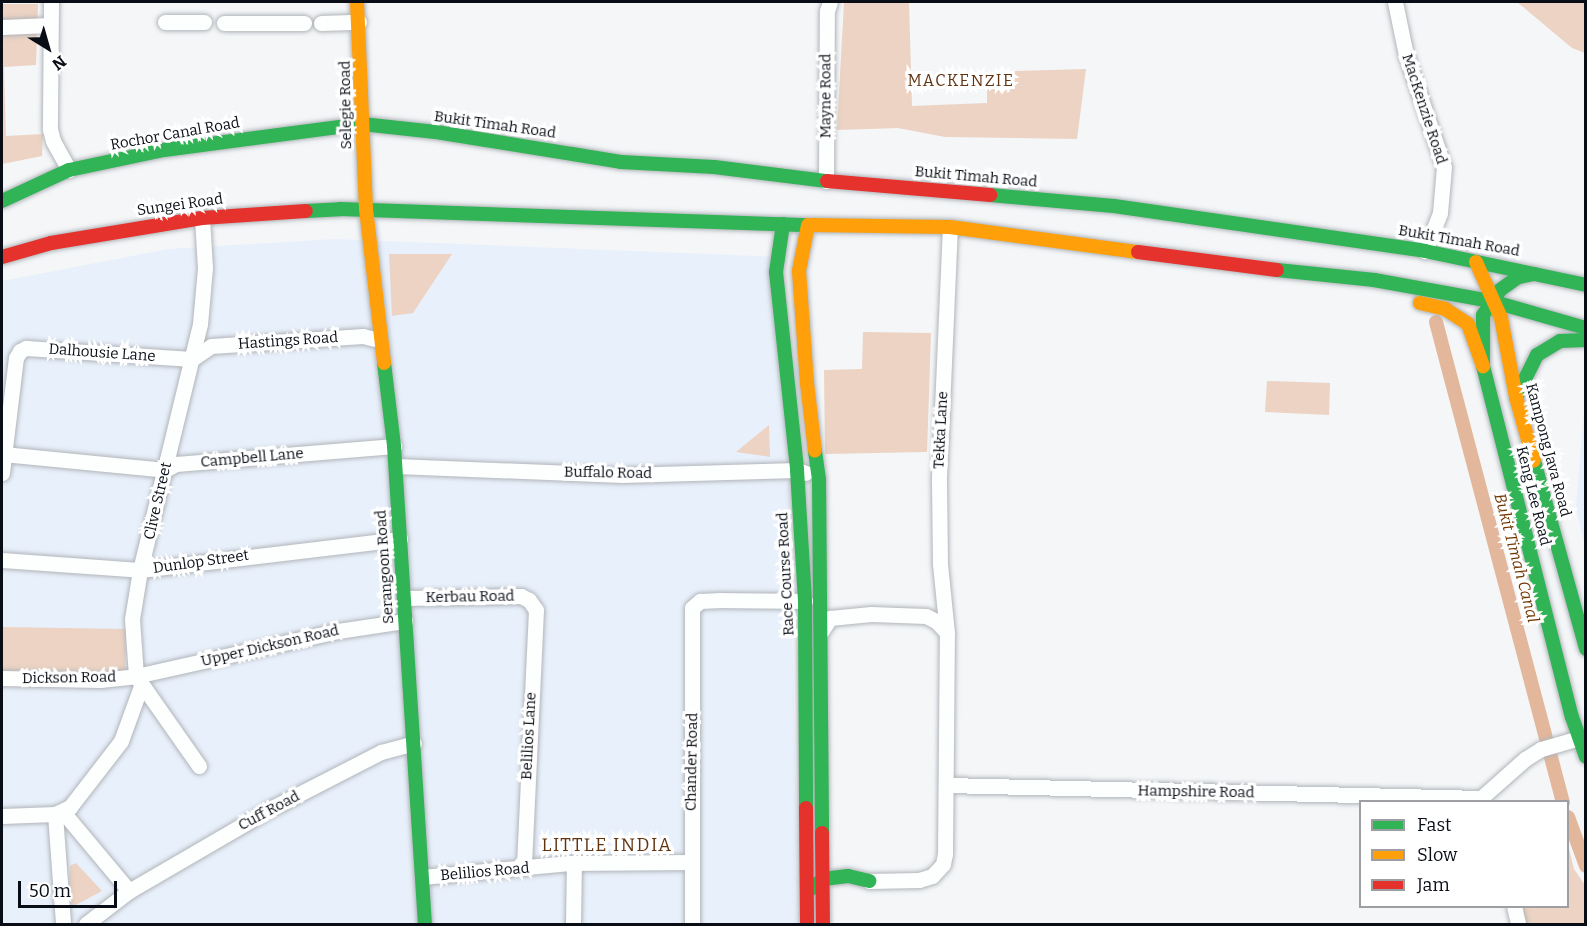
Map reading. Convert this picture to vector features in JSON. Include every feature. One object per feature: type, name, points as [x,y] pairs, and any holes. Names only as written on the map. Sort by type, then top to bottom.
[{"type":"main road","name":"Selegie Road","points":[[357,2],[366,209]]},
{"type":"main road","name":"Bukit Timah Road","points":[[362,124],[436,132],[621,162],[714,167],[826,180],[1114,206],[1425,251],[1586,285]]},
{"type":"main road","name":"Rochor Canal Road","points":[[2,201],[69,170],[164,150],[362,124]]},
{"type":"main road","name":"Sungei Road","points":[[2,257],[51,243],[202,218],[366,209]]},
{"type":"main road","points":[[366,209],[808,225],[950,227],[1032,236],[1218,263],[1374,280],[1491,301],[1586,328]]},
{"type":"main road","name":"Serangoon Road","points":[[366,209],[377,339],[396,466],[425,924]]},
{"type":"main road","name":"Race Course Road","points":[[783,224],[776,272],[797,470],[805,601],[807,924]]},
{"type":"main road","points":[[808,225],[799,272],[804,348],[819,480],[823,919]]},
{"type":"main road","name":"Kampong Java Road","points":[[1476,262],[1491,301],[1501,318],[1516,397],[1586,649]]},
{"type":"main road","points":[[1218,263],[1244,282]]},
{"type":"main road","points":[[1491,301],[1500,290],[1518,277],[1542,274]]},
{"type":"main road","points":[[1287,286],[1384,293],[1445,309],[1468,324],[1483,366]]},
{"type":"main road","name":"Keng Lee Road","points":[[1491,301],[1483,315],[1483,366],[1576,739],[1586,757]]},
{"type":"main road","points":[[1516,397],[1537,355],[1560,341],[1586,340]]},
{"type":"main road","points":[[784,350],[804,348]]},
{"type":"main road","points":[[805,601],[815,598],[821,592]]},
{"type":"main road","points":[[822,838],[832,858],[848,876]]},
{"type":"main road","points":[[807,905],[812,890],[823,879],[848,876],[862,877],[869,881]]},
{"type":"main road","points":[[823,919],[838,894],[847,886],[869,881]]},
{"type":"street","points":[[51,2],[50,129],[53,141],[69,170]]},
{"type":"street","name":"MacKenzie Road","points":[[1395,2],[1406,55],[1444,167],[1440,213],[1425,251]]},
{"type":"street","name":"Mayne Road","points":[[826,180],[827,5]]},
{"type":"street","points":[[165,22],[204,22]]},
{"type":"street","points":[[321,22],[359,22]]},
{"type":"street","points":[[224,23],[304,23]]},
{"type":"street","points":[[2,27],[50,25]]},
{"type":"street","name":"Clive Street","points":[[138,681],[132,610],[165,470],[197,355],[205,268],[202,218]]},
{"type":"street","name":"Tekka Lane","points":[[946,785],[947,633],[940,564],[939,477],[950,227]]},
{"type":"street","name":"Hastings Road","points":[[197,355],[362,343],[377,339]]},
{"type":"street","name":"Dalhousie Lane","points":[[3,454],[16,358],[26,348],[197,355]]},
{"type":"street","name":"Campbell Lane","points":[[3,454],[165,470],[176,464],[394,446]]},
{"type":"street","points":[[2,473],[3,454]]},
{"type":"street","name":"Buffalo Road","points":[[396,466],[622,475],[797,470],[819,480]]},
{"type":"street","name":"Dunlop Street","points":[[2,560],[140,570],[400,539]]},
{"type":"street","name":"Kerbau Road","points":[[404,598],[521,596],[533,605]]},
{"type":"street","name":"Chander Road","points":[[692,924],[692,611],[698,602],[805,601]]},
{"type":"street","name":"Belilios Lane","points":[[524,868],[536,610],[533,605]]},
{"type":"street","points":[[821,632],[830,618],[871,614],[926,616],[936,621],[947,633]]},
{"type":"street","name":"Upper Dickson Road","points":[[138,681],[338,630],[405,621]]},
{"type":"street","name":"Dickson Road","points":[[2,678],[138,681]]},
{"type":"street","points":[[138,681],[199,766]]},
{"type":"street","points":[[2,816],[59,813],[70,807],[121,741],[138,681]]},
{"type":"street","name":"Hampshire Road","points":[[946,785],[1482,800],[1525,759],[1541,749],[1576,739]]},
{"type":"street","name":"Cuff Road","points":[[86,924],[129,891],[270,809],[381,752],[414,743]]},
{"type":"street","points":[[869,881],[919,880],[932,876],[939,870],[945,854],[946,785]]},
{"type":"street","points":[[59,813],[129,891]]},
{"type":"street","points":[[59,813],[63,924]]},
{"type":"street","name":"Belilios Road","points":[[422,878],[574,863],[692,861]]},
{"type":"street","points":[[573,924],[574,863]]},
{"type":"street","points":[[1514,908],[1518,924]]},
{"type":"shaded area","points":[[844,2],[909,2],[912,106],[987,103],[987,72],[1086,69],[1077,139],[945,137],[898,128],[837,130]]},
{"type":"shaded area","points":[[1517,2],[1585,2],[1585,53],[1572,48]]},
{"type":"shaded area","points":[[2,4],[38,4],[36,65],[4,67],[6,136],[43,134],[42,156],[2,164]]},
{"type":"shaded area","name":"LITTLE INDIA","points":[[335,239],[783,257],[799,924],[2,924],[2,281],[169,249]]},
{"type":"shaded area","points":[[389,254],[452,254],[413,313],[392,316]]},
{"type":"shaded area","points":[[863,332],[931,333],[927,452],[825,454],[824,370],[862,369]]},
{"type":"shaded area","points":[[1267,381],[1330,383],[1329,415],[1265,412]]},
{"type":"shaded area","points":[[1585,401],[1585,547],[1576,507]]},
{"type":"shaded area","points":[[769,425],[770,457],[736,452]]},
{"type":"shaded area","points":[[2,627],[126,629],[125,673],[2,671]]},
{"type":"shaded area","points":[[1569,849],[1574,869],[1585,885],[1585,924],[1526,924],[1522,908],[1569,908]]},
{"type":"shaded area","points":[[76,863],[102,891],[74,906],[69,902],[70,866]]},
{"type":"waterway","name":"Bukit Timah Canal","points":[[1436,322],[1562,800]]},
{"type":"waterway","name":"Bukit Timah Canal","points":[[1569,820],[1586,866]]},
{"type":"traffic: fast","points":[[2,201],[69,170],[164,150],[362,124],[436,132],[621,162],[714,167],[827,181]]},
{"type":"traffic: fast","points":[[990,195],[1114,206],[1425,251],[1586,285]]},
{"type":"traffic: fast","points":[[306,211],[340,209],[809,225]]},
{"type":"traffic: fast","points":[[783,224],[776,272],[797,470],[805,601],[806,808]]},
{"type":"traffic: fast","points":[[1277,270],[1374,280],[1491,301],[1586,328]]},
{"type":"traffic: fast","points":[[1534,274],[1518,277],[1500,290],[1483,315],[1483,366],[1572,717],[1586,757]]},
{"type":"traffic: fast","points":[[1516,397],[1537,355],[1560,341],[1586,340]]},
{"type":"traffic: fast","points":[[384,363],[394,446],[425,924]]},
{"type":"traffic: fast","points":[[815,451],[819,480],[822,833]]},
{"type":"traffic: fast","points":[[1534,461],[1586,649]]},
{"type":"traffic: fast","points":[[813,888],[823,879],[848,876],[869,881]]},
{"type":"traffic: slow","points":[[357,2],[366,209],[384,363]]},
{"type":"traffic: slow","points":[[808,225],[799,271],[807,383],[815,451]]},
{"type":"traffic: slow","points":[[809,225],[950,227],[1138,252]]},
{"type":"traffic: slow","points":[[1476,262],[1501,318],[1516,397],[1534,461]]},
{"type":"traffic: slow","points":[[1420,303],[1445,309],[1468,324],[1483,366]]},
{"type":"traffic: jam","points":[[827,181],[990,195]]},
{"type":"traffic: jam","points":[[2,257],[51,243],[202,218],[306,211]]},
{"type":"traffic: jam","points":[[1138,252],[1277,270]]},
{"type":"traffic: jam","points":[[806,808],[807,924]]},
{"type":"traffic: jam","points":[[822,833],[823,924]]},
{"type":"district","name":"MACKENZIE","points":[[961,81]]},
{"type":"district","name":"LITTLE INDIA","points":[[607,845]]}]
